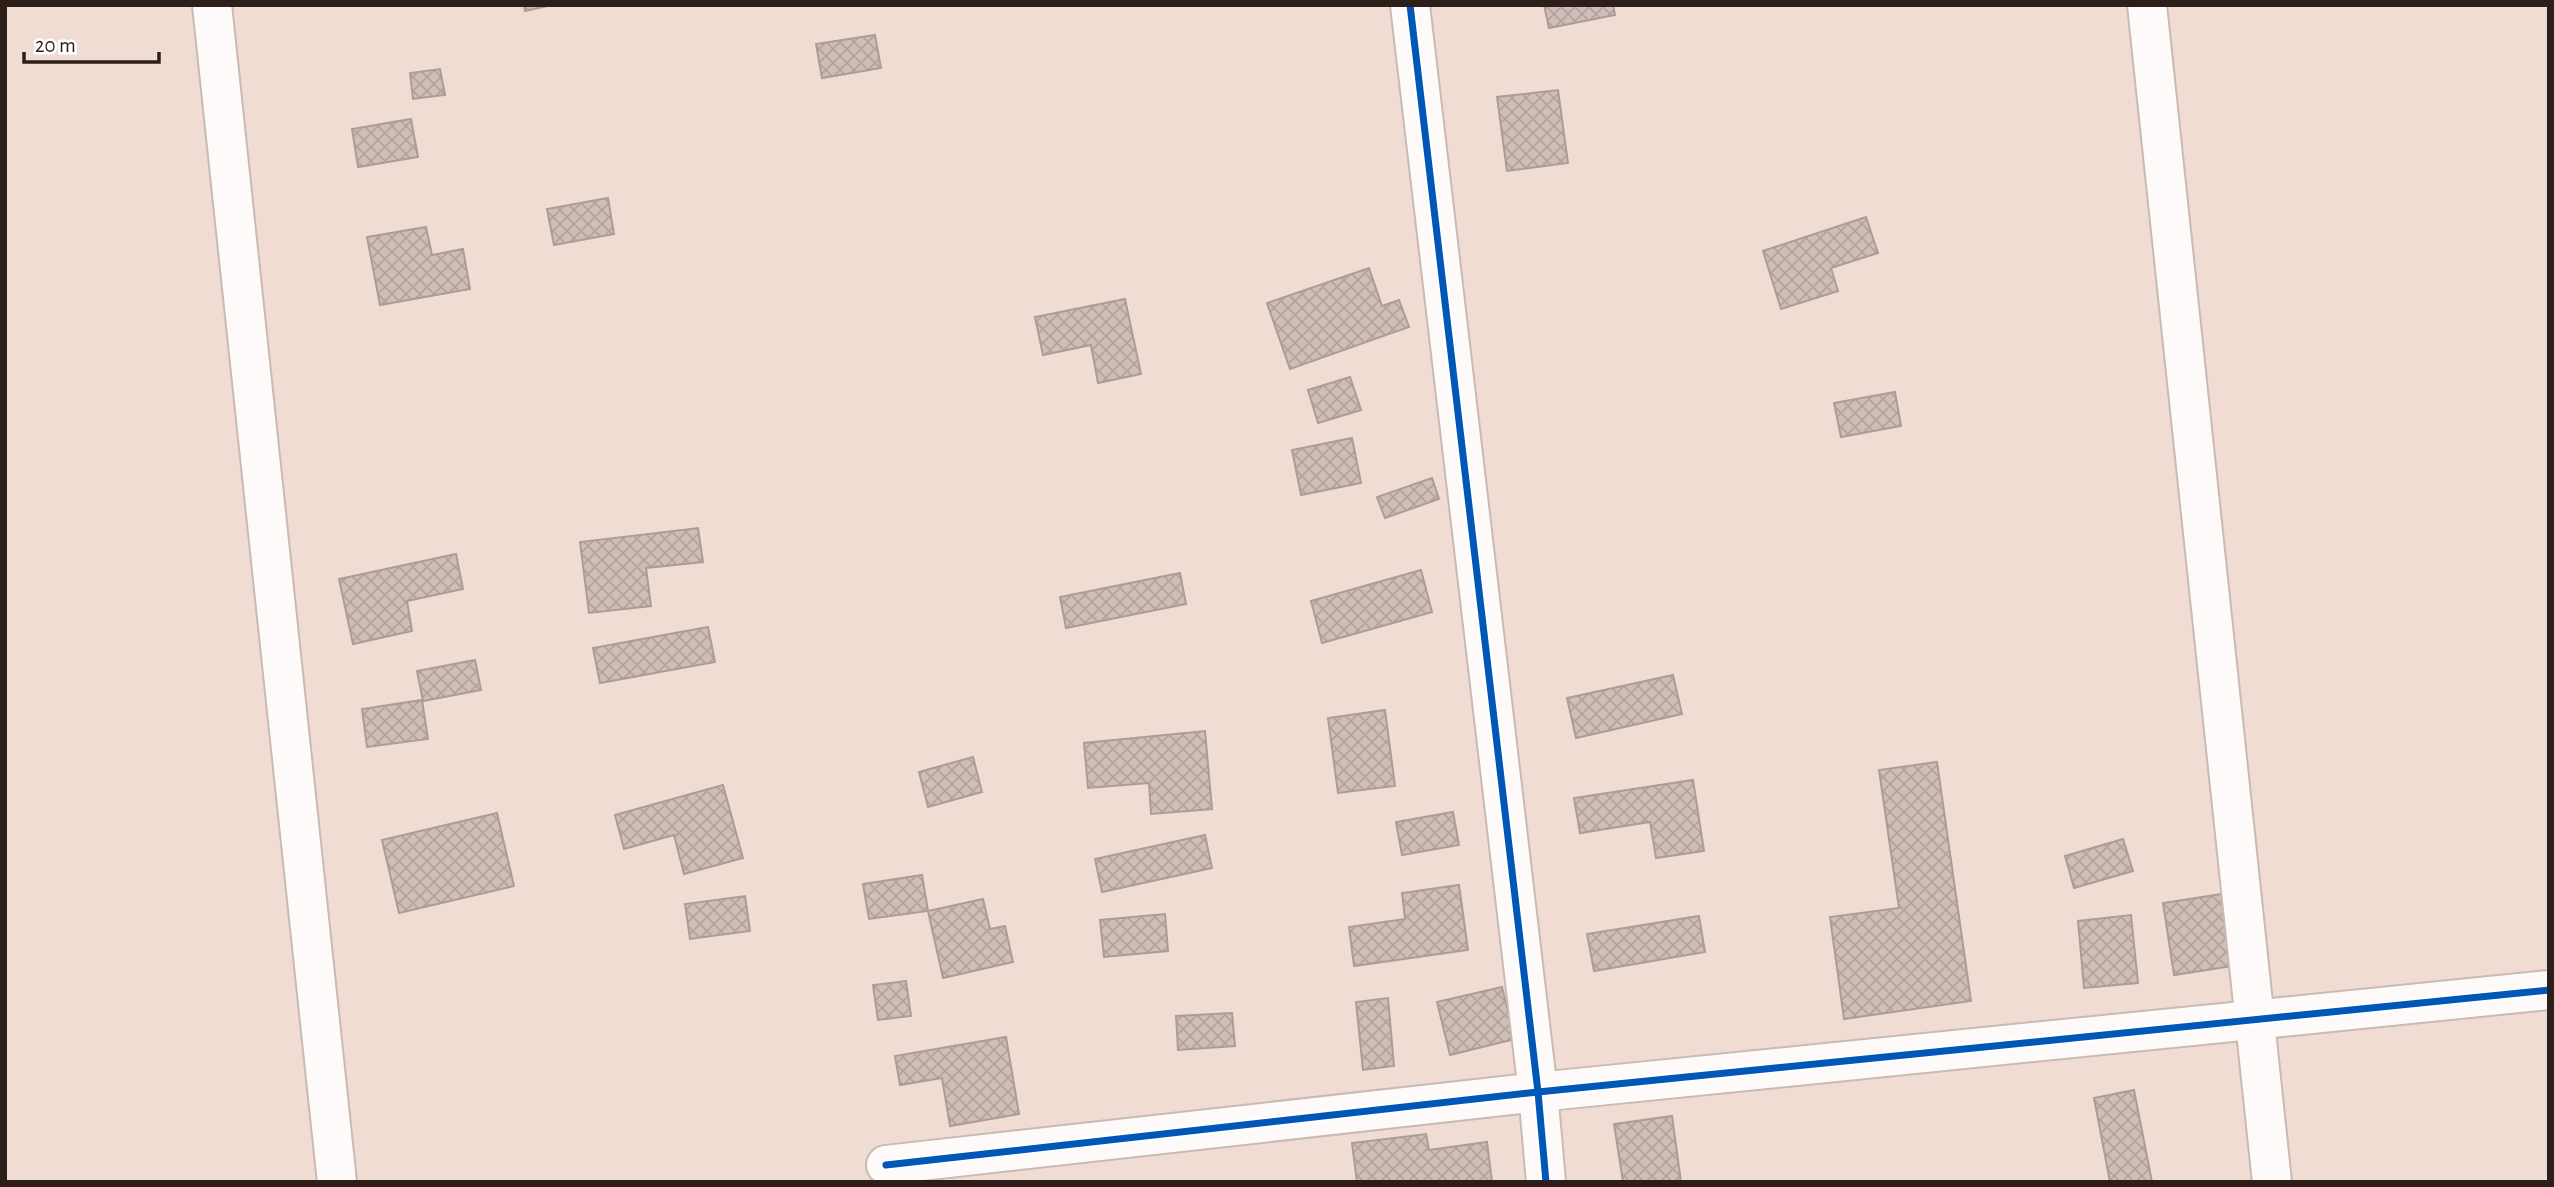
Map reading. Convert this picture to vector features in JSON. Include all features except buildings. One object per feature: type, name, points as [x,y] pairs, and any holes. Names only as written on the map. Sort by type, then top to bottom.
[{"type":"street","points":[[212,5],[337,1182]]},
{"type":"street","points":[[1410,5],[1538,1092],[1546,1182]]},
{"type":"street","points":[[2147,5],[2272,1182]]},
{"type":"street","points":[[886,1165],[1538,1092],[2549,990]]},
{"type":"cycle path","points":[[1410,5],[1538,1092],[1546,1182]]},
{"type":"cycle path","points":[[886,1165],[1538,1092],[2549,990]]}]
